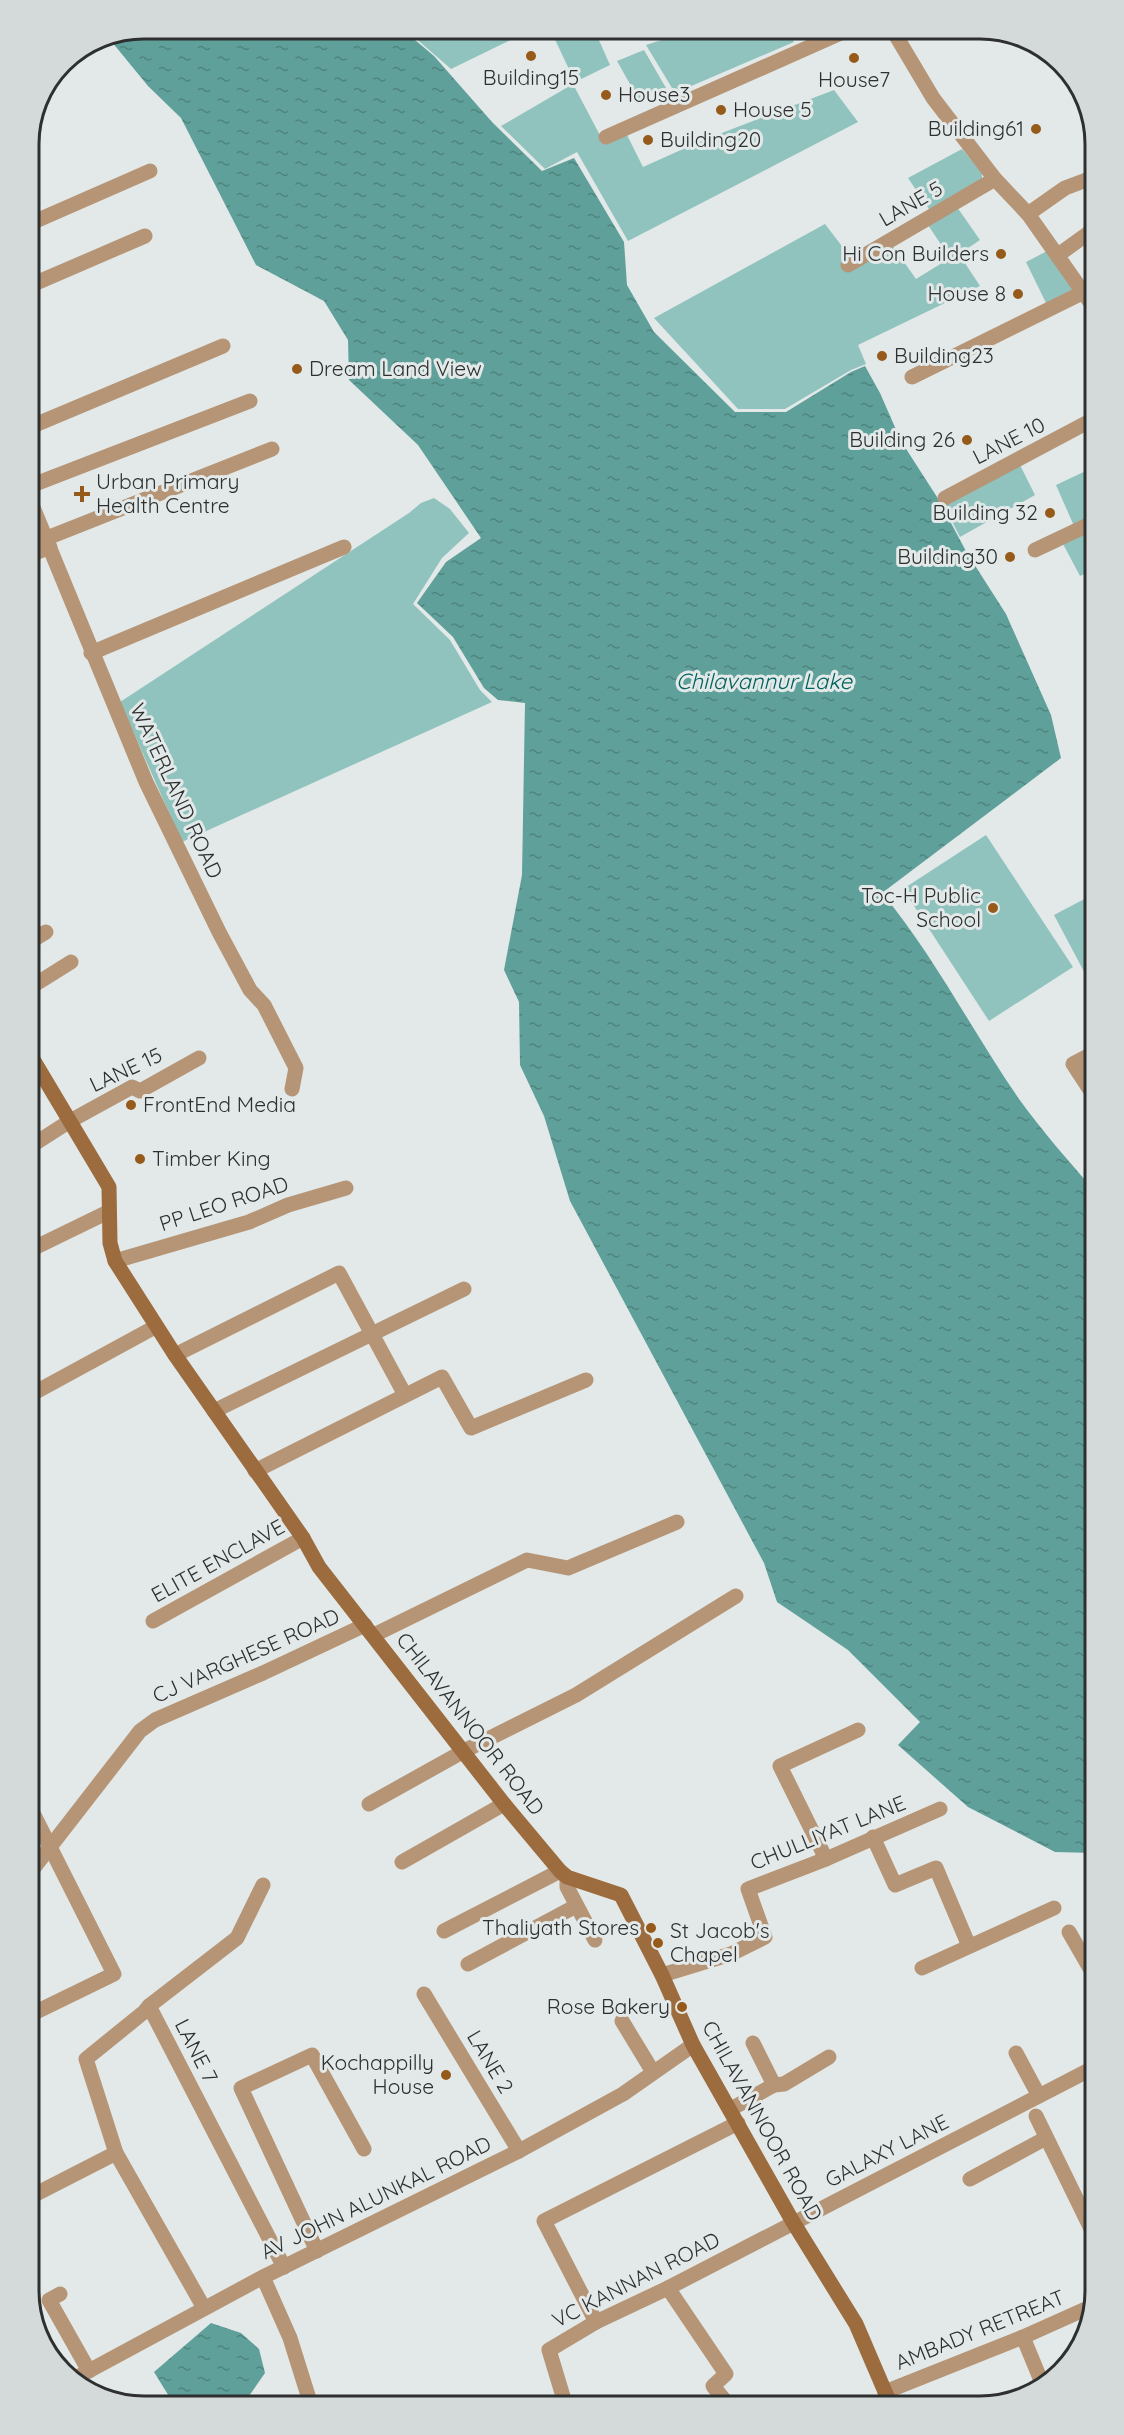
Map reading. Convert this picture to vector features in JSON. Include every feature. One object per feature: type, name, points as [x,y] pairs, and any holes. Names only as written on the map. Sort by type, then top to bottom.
[{"type":"street","points":[[606,137],[827,39]]},
{"type":"street","points":[[899,39],[933,98],[995,179],[1028,214],[1085,294]]},
{"type":"street","points":[[39,220],[150,171]]},
{"type":"street","name":"LANE 5","points":[[848,265],[995,179]]},
{"type":"street","points":[[1028,214],[1065,188],[1085,180]]},
{"type":"street","points":[[39,282],[145,236]]},
{"type":"street","points":[[1058,255],[1085,236]]},
{"type":"street","points":[[912,376],[1085,298]]},
{"type":"street","points":[[39,423],[223,345]]},
{"type":"street","points":[[39,483],[250,401]]},
{"type":"street","name":"LANE 10","points":[[945,498],[1085,424]]},
{"type":"street","points":[[39,549],[48,543],[272,449]]},
{"type":"street","name":"WATERLAND ROAD","points":[[39,522],[91,653],[146,782],[250,990],[264,1005],[296,1068],[291,1089]]},
{"type":"street","points":[[1035,550],[1085,526]]},
{"type":"street","points":[[91,653],[344,547]]},
{"type":"street","points":[[39,936],[46,932]]},
{"type":"street","points":[[39,982],[71,962]]},
{"type":"street","name":"LANE 15","points":[[39,1141],[70,1121],[132,1087],[140,1091],[199,1058]]},
{"type":"street","points":[[1085,1058],[1072,1064],[1085,1083]]},
{"type":"street","name":"CHILAVANNOOR ROAD","points":[[39,1069],[108,1187],[110,1244],[115,1261],[155,1327],[303,1538],[319,1567],[504,1804],[563,1874],[621,1895],[662,1975],[693,2045],[793,2222],[856,2324],[887,2396]]},
{"type":"street","name":"PP LEO ROAD","points":[[115,1261],[249,1221],[288,1205],[346,1188]]},
{"type":"street","points":[[39,1246],[108,1212]]},
{"type":"street","points":[[175,1355],[339,1273],[405,1395]]},
{"type":"street","points":[[214,1411],[371,1332],[464,1289]]},
{"type":"street","points":[[39,1390],[155,1327]]},
{"type":"street","points":[[255,1471],[442,1377],[471,1428],[586,1380]]},
{"type":"street","name":"CJ VARGHESE ROAD","points":[[39,1862],[140,1731],[155,1720],[369,1630],[527,1560],[568,1568],[677,1521]]},
{"type":"street","name":"ELITE ENCLAVE","points":[[153,1621],[303,1538]]},
{"type":"street","points":[[369,1804],[464,1751],[576,1695],[736,1596]]},
{"type":"street","points":[[826,1858],[780,1766],[858,1730]]},
{"type":"street","points":[[402,1862],[504,1804]]},
{"type":"street","name":"CHULLIYAT LANE","points":[[662,1975],[731,1954],[765,1937],[748,1888],[826,1858],[940,1809]]},
{"type":"street","points":[[39,1825],[114,1974],[39,2011]]},
{"type":"street","points":[[873,1837],[895,1884],[936,1868],[969,1946]]},
{"type":"street","points":[[444,1931],[563,1874],[576,1906],[595,1941]]},
{"type":"street","name":"LANE 7","points":[[263,1885],[237,1938],[149,2006],[284,2267]]},
{"type":"street","points":[[468,1964],[576,1906]]},
{"type":"street","points":[[921,1968],[1054,1908]]},
{"type":"street","points":[[1069,1932],[1085,1960]]},
{"type":"street","name":"LANE 2","points":[[424,1994],[519,2151]]},
{"type":"street","points":[[116,2153],[86,2059],[149,2006]]},
{"type":"street","points":[[621,2021],[654,2072]]},
{"type":"street","points":[[753,2043],[774,2085]]},
{"type":"street","name":"AV JOHN ALUNKAL ROAD","points":[[81,2375],[263,2277],[519,2151],[623,2094],[693,2045]]},
{"type":"street","points":[[1016,2053],[1039,2096]]},
{"type":"street","points":[[317,2251],[241,2088],[312,2055],[364,2149]]},
{"type":"street","points":[[596,2322],[544,2221],[734,2116],[774,2085],[784,2084],[829,2057]]},
{"type":"street","name":"GALAXY LANE","points":[[793,2222],[1085,2072]]},
{"type":"street","points":[[1036,2116],[1085,2217]]},
{"type":"street","points":[[104,2131],[204,2308]]},
{"type":"street","points":[[970,2179],[1046,2138]]},
{"type":"street","points":[[39,2192],[116,2153]]},
{"type":"street","name":"VC KANNAN ROAD","points":[[563,2396],[549,2350],[596,2322],[668,2288],[793,2222]]},
{"type":"street","points":[[263,2277],[290,2338],[308,2396]]},
{"type":"street","points":[[668,2288],[726,2374],[713,2386],[721,2396]]},
{"type":"street","points":[[60,2295],[49,2300],[89,2370]]},
{"type":"street","name":"AMBADY RETREAT","points":[[887,2396],[1083,2310]]},
{"type":"street","points":[[1023,2337],[1040,2377]]},
{"type":"shaded area","points":[[416,39],[512,39],[451,69]]},
{"type":"shaded area","points":[[555,39],[598,39],[610,65],[575,82]]},
{"type":"shaded area","points":[[665,39],[793,39],[794,42],[675,93],[646,45]]},
{"type":"shaded area","points":[[644,50],[666,88],[639,100],[617,61]]},
{"type":"shaded area","points":[[573,84],[604,143],[626,133],[643,167],[701,141],[834,90],[858,122],[628,241],[577,152],[545,169],[501,126]]},
{"type":"shaded area","points":[[962,149],[982,173],[982,179],[931,212],[908,178]]},
{"type":"shaded area","points":[[957,207],[980,240],[959,254],[980,286],[858,345],[866,364],[851,370],[785,409],[738,409],[654,318],[825,224],[851,258],[892,245],[916,279],[950,258],[928,225]]},
{"type":"shaded area","points":[[1049,250],[1075,285],[1072,291],[1046,303],[1026,262]]},
{"type":"shaded area","points":[[1020,465],[1035,495],[960,537],[943,504]]},
{"type":"shaded area","points":[[1085,471],[1085,520],[1074,526],[1056,485]]},
{"type":"shaded area","points":[[434,498],[450,509],[469,533],[442,558],[413,604],[450,640],[480,690],[492,702],[182,842],[120,702],[421,503]]},
{"type":"shaded area","points":[[1085,531],[1085,574],[1080,576],[1062,542]]},
{"type":"shaded area","points":[[986,835],[1073,967],[989,1021],[903,889]]},
{"type":"shaded area","points":[[1085,899],[1085,973],[1054,915]]},
{"type":"water","name":"Chilavannur Lake","points":[[144,39],[414,39],[434,56],[492,122],[542,171],[574,158],[624,242],[627,285],[654,332],[735,412],[786,412],[851,372],[865,366],[880,393],[901,441],[1006,614],[1051,715],[1061,758],[882,893],[936,968],[1019,1099],[1085,1180],[1085,1853],[1055,1852],[968,1807],[898,1745],[920,1722],[848,1650],[777,1602],[764,1563],[570,1201],[544,1116],[520,1065],[519,1002],[504,970],[522,875],[525,703],[498,700],[484,688],[453,637],[417,603],[446,562],[481,538],[418,445],[349,380],[348,340],[324,301],[256,265],[181,118],[148,86],[114,44]]},
{"type":"water","points":[[211,2323],[241,2333],[259,2349],[265,2373],[249,2396],[169,2396],[154,2372]]},
{"type":"place","name":"Building15","points":[[531,56]]},
{"type":"place","name":"House7","points":[[854,58]]},
{"type":"place","name":"House3","points":[[606,95]]},
{"type":"place","name":"House 5","points":[[721,110]]},
{"type":"place","name":"Building61","points":[[1036,129]]},
{"type":"place","name":"Building20","points":[[648,140]]},
{"type":"place","name":"Hi Con Builders","points":[[1001,254]]},
{"type":"place","name":"House 8","points":[[1018,294]]},
{"type":"place","name":"Building23","points":[[882,356]]},
{"type":"place","name":"Dream Land View","points":[[297,369]]},
{"type":"place","name":"Building 26","points":[[967,440]]},
{"type":"place","name":"Urban Primary Health Centre","points":[[82,494]]},
{"type":"place","name":"Building 32","points":[[1050,513]]},
{"type":"place","name":"Building30","points":[[1010,557]]},
{"type":"place","name":"Toc-H Public School","points":[[993,908]]},
{"type":"place","name":"FrontEnd Media","points":[[131,1105]]},
{"type":"place","name":"Timber King","points":[[140,1159]]},
{"type":"place","name":"Thaliyath Stores","points":[[651,1928]]},
{"type":"place","name":"St Jacob's Chapel","points":[[658,1943]]},
{"type":"place","name":"Rose Bakery","points":[[682,2007]]},
{"type":"place","name":"Kochappilly House","points":[[446,2075]]}]
